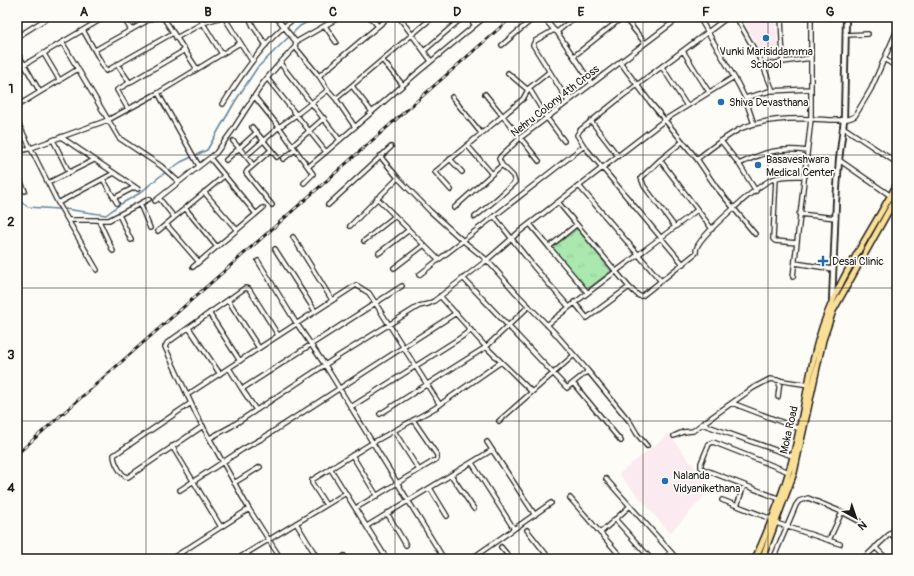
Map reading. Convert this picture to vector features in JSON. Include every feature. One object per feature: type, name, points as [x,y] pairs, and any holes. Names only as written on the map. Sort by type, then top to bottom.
[{"type":"main road","points":[[833,311],[833,269],[839,160],[844,120],[846,17]]},
{"type":"main road","points":[[842,289],[897,184]]},
{"type":"main road","points":[[842,289],[897,196]]},
{"type":"main road","name":"Moka Road","points":[[762,559],[794,473],[800,428],[812,385],[818,341],[832,302],[842,289]]},
{"type":"main road","name":"Moka Road","points":[[755,559],[775,521],[780,499],[789,472],[796,457],[823,340],[842,289]]},
{"type":"street","points":[[17,37],[49,17]]},
{"type":"street","points":[[17,69],[105,17]]},
{"type":"street","points":[[124,17],[131,30]]},
{"type":"street","points":[[95,50],[154,17]]},
{"type":"street","points":[[163,17],[197,69]]},
{"type":"street","points":[[199,17],[222,54]]},
{"type":"street","points":[[176,38],[203,23],[223,17],[252,61]]},
{"type":"street","points":[[249,17],[253,26],[266,45]]},
{"type":"street","points":[[155,201],[216,153],[267,78],[295,47],[296,42],[276,17]]},
{"type":"street","points":[[222,104],[252,61],[284,27],[297,17]]},
{"type":"street","points":[[296,42],[340,17]]},
{"type":"street","points":[[370,17],[378,26]]},
{"type":"street","points":[[319,76],[389,17]]},
{"type":"street","points":[[399,17],[431,61]]},
{"type":"street","points":[[336,99],[383,61],[433,17]]},
{"type":"street","points":[[424,51],[463,17]]},
{"type":"street","points":[[468,17],[475,26]]},
{"type":"street","points":[[308,167],[431,61],[485,17]]},
{"type":"street","points":[[502,45],[535,17]]},
{"type":"street","points":[[543,17],[556,31],[592,84]]},
{"type":"street","points":[[568,101],[533,47],[534,43],[556,31],[575,17]]},
{"type":"street","points":[[574,56],[623,17],[645,44]]},
{"type":"street","name":"Nehru Colony 4th Cross","points":[[454,208],[502,165],[499,159],[500,157],[520,138],[680,17]]},
{"type":"street","points":[[699,17],[745,98],[754,124]]},
{"type":"street","points":[[683,264],[584,146],[577,135],[580,130],[637,85],[728,17]]},
{"type":"street","points":[[736,17],[762,65],[773,91]]},
{"type":"street","points":[[781,17],[783,62]]},
{"type":"street","points":[[793,277],[811,119],[811,17]]},
{"type":"street","points":[[325,26],[336,42]]},
{"type":"street","points":[[84,30],[106,70],[173,33]]},
{"type":"street","points":[[697,159],[721,141],[739,130],[754,124],[774,120],[844,120],[852,118],[857,114],[872,89],[884,60],[896,38],[897,30]]},
{"type":"street","points":[[845,35],[868,34]]},
{"type":"street","points":[[62,42],[119,138],[165,170],[178,182]]},
{"type":"street","points":[[17,152],[108,120],[158,93],[240,43]]},
{"type":"street","points":[[295,47],[319,76],[355,127]]},
{"type":"street","points":[[128,110],[117,90],[185,50]]},
{"type":"street","points":[[683,51],[709,92]]},
{"type":"street","points":[[17,52],[40,92]]},
{"type":"street","points":[[44,54],[60,81]]},
{"type":"street","points":[[762,65],[811,58]]},
{"type":"street","points":[[884,60],[897,67]]},
{"type":"street","points":[[383,61],[403,85]]},
{"type":"street","points":[[620,62],[697,159],[716,187],[755,234]]},
{"type":"street","points":[[280,63],[340,140]]},
{"type":"street","points":[[117,64],[130,83]]},
{"type":"street","points":[[662,67],[687,106]]},
{"type":"street","points":[[17,106],[78,70]]},
{"type":"street","points":[[451,190],[435,172],[523,99],[529,89],[548,72]]},
{"type":"street","points":[[508,73],[529,89],[547,118],[564,141]]},
{"type":"street","points":[[210,438],[232,426],[325,364],[389,324],[419,306],[428,304],[440,296],[558,202],[665,120],[734,77]]},
{"type":"street","points":[[267,78],[326,152]]},
{"type":"street","points":[[352,86],[372,112]]},
{"type":"street","points":[[745,98],[773,91],[810,89]]},
{"type":"street","points":[[246,156],[279,127],[296,116],[328,90]]},
{"type":"street","points":[[158,93],[199,166]]},
{"type":"street","points":[[485,94],[539,161]]},
{"type":"street","points":[[254,96],[279,127],[313,174],[304,183]]},
{"type":"street","points":[[452,97],[481,133]]},
{"type":"street","points":[[292,146],[324,118]]},
{"type":"street","points":[[591,121],[618,156]]},
{"type":"street","points":[[18,124],[58,203],[97,270]]},
{"type":"street","points":[[252,127],[277,157]]},
{"type":"street","points":[[842,129],[846,129],[897,163]]},
{"type":"street","points":[[226,160],[257,132]]},
{"type":"street","points":[[61,137],[136,188],[114,198]]},
{"type":"street","points":[[53,140],[68,170],[71,172]]},
{"type":"street","points":[[233,141],[253,165]]},
{"type":"street","points":[[721,141],[739,164],[756,190]]},
{"type":"street","points":[[675,227],[644,186],[640,178],[682,142]]},
{"type":"street","points":[[467,145],[492,174]]},
{"type":"street","points":[[419,275],[584,146]]},
{"type":"street","points":[[328,205],[391,147]]},
{"type":"street","points":[[739,164],[755,156],[775,150],[788,149],[807,151]]},
{"type":"street","points":[[271,150],[253,165],[246,174],[272,205]]},
{"type":"street","points":[[283,159],[295,150]]},
{"type":"street","points":[[380,156],[398,178],[430,212],[487,260],[547,325],[588,371],[630,422],[637,434],[647,446]]},
{"type":"street","points":[[210,158],[256,214]]},
{"type":"street","points":[[450,159],[462,172]]},
{"type":"street","points":[[48,183],[94,160]]},
{"type":"street","points":[[660,160],[712,229]]},
{"type":"street","points":[[839,160],[891,196]]},
{"type":"street","points":[[475,217],[515,182],[513,176],[502,165]]},
{"type":"street","points":[[58,203],[114,173]]},
{"type":"street","points":[[17,174],[25,191]]},
{"type":"street","points":[[158,231],[224,176]]},
{"type":"street","points":[[558,202],[629,287],[639,296],[642,296],[696,253],[697,247],[712,229],[756,190],[776,178],[805,176]]},
{"type":"street","points":[[350,226],[398,178]]},
{"type":"street","points":[[776,178],[773,239],[775,241],[796,243]]},
{"type":"street","points":[[103,179],[117,203]]},
{"type":"street","points":[[579,186],[662,281]]},
{"type":"street","points":[[204,192],[237,230]]},
{"type":"street","points":[[159,198],[174,217]]},
{"type":"street","points":[[377,198],[438,259]]},
{"type":"street","points":[[68,220],[109,220],[149,199]]},
{"type":"street","points":[[140,204],[150,228]]},
{"type":"street","points":[[185,208],[217,247]]},
{"type":"street","points":[[193,267],[263,208]]},
{"type":"street","points":[[547,325],[587,292],[639,255],[697,210]]},
{"type":"street","points":[[799,214],[836,218]]},
{"type":"street","points":[[119,215],[131,240]]},
{"type":"street","points":[[364,241],[395,216]]},
{"type":"street","points":[[494,216],[569,307]]},
{"type":"street","points":[[99,221],[113,250]]},
{"type":"street","points":[[166,224],[199,262]]},
{"type":"street","points":[[530,224],[587,292]]},
{"type":"street","points":[[549,247],[576,225]]},
{"type":"street","points":[[379,254],[409,230]]},
{"type":"street","points":[[293,237],[332,300]]},
{"type":"street","points":[[394,268],[424,245]]},
{"type":"street","points":[[275,249],[315,311]]},
{"type":"street","points":[[258,261],[325,364],[444,559]]},
{"type":"street","points":[[795,263],[833,269]]},
{"type":"street","points":[[463,278],[567,388],[588,371]]},
{"type":"street","points":[[187,395],[332,300],[356,286],[369,293],[440,404]]},
{"type":"street","points":[[242,389],[402,286]]},
{"type":"street","points":[[574,302],[587,318],[629,287]]},
{"type":"street","points":[[278,335],[247,288],[242,289],[188,328],[165,347],[191,403],[234,483],[281,559]]},
{"type":"street","points":[[440,296],[486,347],[532,392]]},
{"type":"street","points":[[228,300],[259,348]]},
{"type":"street","points":[[380,414],[486,347],[528,306]]},
{"type":"street","points":[[209,313],[240,360]]},
{"type":"street","points":[[180,490],[456,313]]},
{"type":"street","points":[[188,328],[220,374]]},
{"type":"street","points":[[351,407],[471,330]]},
{"type":"street","points":[[499,421],[574,355]]},
{"type":"street","points":[[326,505],[311,481],[314,478],[440,404],[501,362]]},
{"type":"street","points":[[229,368],[256,410]]},
{"type":"street","points":[[674,436],[683,432],[693,431],[722,409],[770,379],[812,385]]},
{"type":"street","points":[[778,397],[780,380]]},
{"type":"street","points":[[573,383],[621,441]]},
{"type":"street","points":[[191,403],[114,455],[114,459],[122,474],[128,477],[203,426]]},
{"type":"street","points":[[732,403],[800,428]]},
{"type":"street","points":[[356,508],[436,460],[437,457],[413,420]]},
{"type":"street","points":[[702,424],[796,457]]},
{"type":"street","points":[[394,431],[419,470]]},
{"type":"street","points":[[487,442],[535,515]]},
{"type":"street","points":[[780,499],[701,467],[701,463],[711,442],[789,472]]},
{"type":"street","points":[[172,446],[221,527]]},
{"type":"street","points":[[367,526],[492,450]]},
{"type":"street","points":[[352,455],[377,496]]},
{"type":"street","points":[[472,463],[514,529]]},
{"type":"street","points":[[234,483],[260,467]]},
{"type":"street","points":[[330,468],[385,556],[384,559]]},
{"type":"street","points":[[452,475],[474,509]]},
{"type":"street","points":[[606,479],[677,559]]},
{"type":"street","points":[[737,506],[744,485]]},
{"type":"street","points":[[430,488],[448,516]]},
{"type":"street","points":[[237,559],[346,493]]},
{"type":"street","points":[[570,498],[623,559]]},
{"type":"street","points":[[774,557],[796,505],[803,499],[808,498],[842,512],[859,522]]},
{"type":"street","points":[[722,500],[775,521],[786,527],[840,544]]},
{"type":"street","points":[[472,559],[551,503]]},
{"type":"street","points":[[600,533],[630,506]]},
{"type":"street","points":[[171,559],[249,509]]},
{"type":"street","points":[[829,540],[842,512]]},
{"type":"street","points":[[387,514],[406,545]]},
{"type":"street","points":[[615,519],[651,559]]},
{"type":"street","points":[[296,523],[318,559]]},
{"type":"street","points":[[863,559],[897,527]]},
{"type":"street","points":[[526,530],[550,559]]},
{"type":"street","points":[[890,533],[897,540]]},
{"type":"street","points":[[501,547],[511,559]]},
{"type":"street","points":[[876,547],[887,559]]},
{"type":"street","points":[[664,559],[671,552]]},
{"type":"street","points":[[247,553],[251,559]]},
{"type":"shaded area","name":"Vunki Marisiddamma School","points":[[742,17],[775,17],[780,62],[765,59]]},
{"type":"shaded area","name":"Nalanda Vidyanikethana","points":[[669,434],[711,489],[670,533],[619,474]]},
{"type":"green space","points":[[577,229],[611,271],[586,290],[552,248]]},
{"type":"waterway","points":[[65,209],[106,215],[119,205],[140,193],[159,177],[181,162],[207,150],[236,100],[257,68],[300,26],[317,17]]},
{"type":"waterway","points":[[17,199],[28,207],[58,209]]},
{"type":"railway","points":[[17,454],[512,17]]},
{"type":"place","name":"Vunki Marisiddamma School","points":[[766,38]]},
{"type":"place","name":"Shiva Devasthana","points":[[721,102]]},
{"type":"place","name":"Basaveshwara Medical Center","points":[[758,165]]},
{"type":"place","name":"Desai Clinic","points":[[823,261]]},
{"type":"place","name":"Nalanda Vidyanikethana","points":[[665,481]]}]
